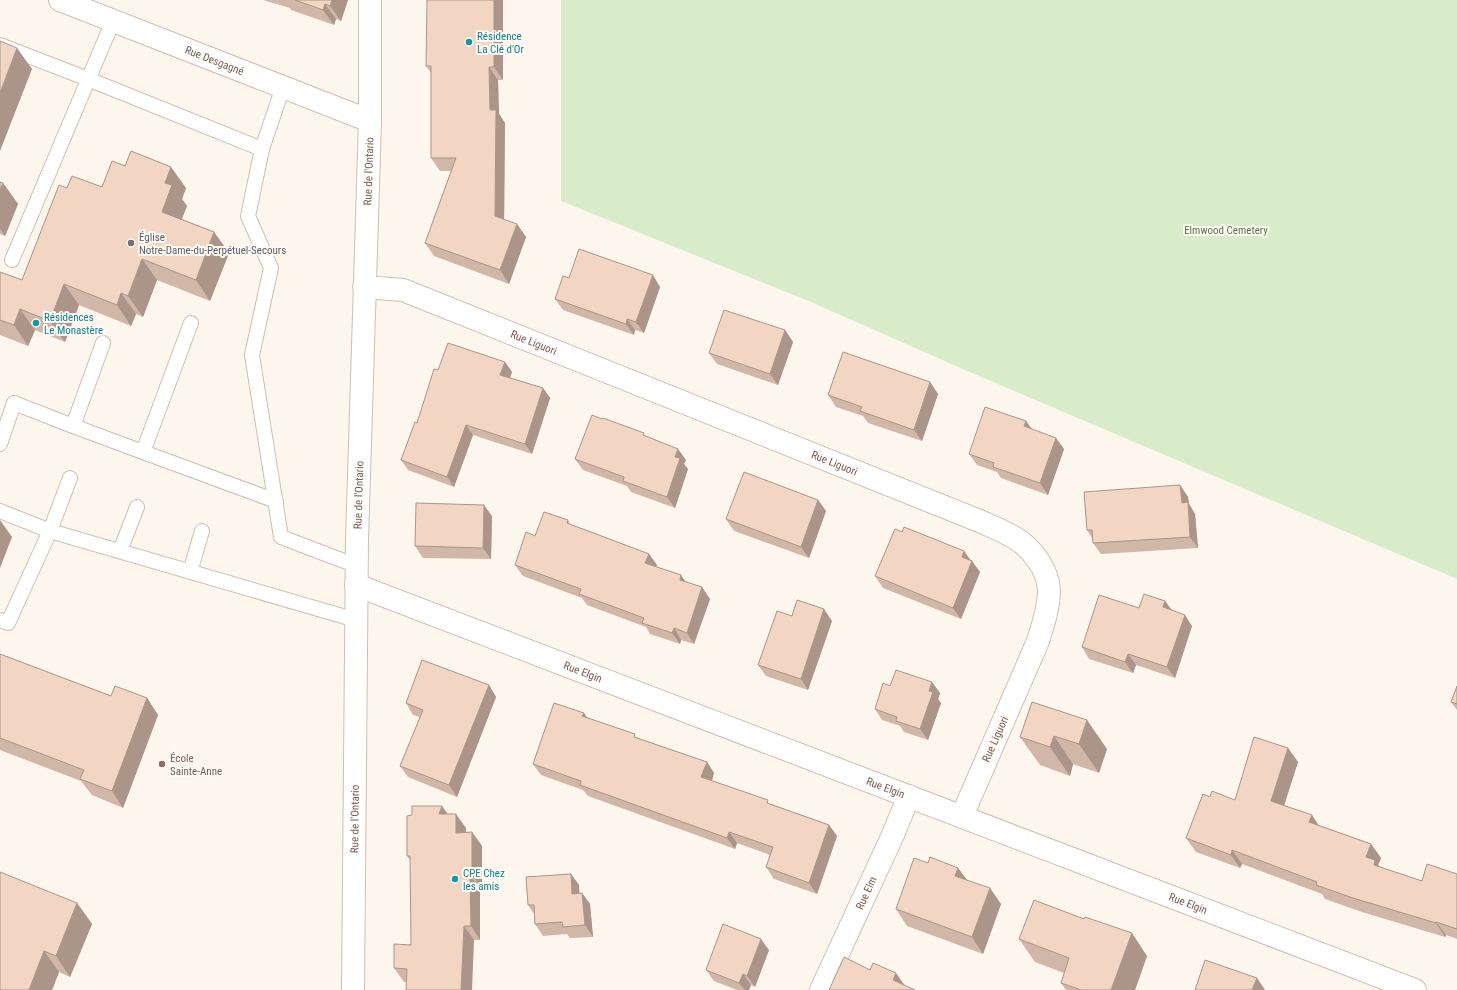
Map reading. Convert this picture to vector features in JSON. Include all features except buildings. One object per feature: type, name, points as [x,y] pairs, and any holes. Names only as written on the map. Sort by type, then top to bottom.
[{"type":"street","name":"Rue Desgagné","points":[[60,0],[370,121]]},
{"type":"street","name":"Rue de l'Ontario","points":[[353,990],[356,620],[364,287],[370,121],[370,0]]},
{"type":"street","name":"Rue Liguori","points":[[364,287],[403,290],[975,519],[1016,538],[1033,554],[1044,571],[1049,590],[1046,613],[1038,641],[962,816]]},
{"type":"street","name":"Rue Elgin","points":[[357,576],[909,796],[1415,990]]},
{"type":"street","name":"Rue Elm","points":[[821,990],[892,837],[909,796]]},
{"type":"lane","points":[[12,260],[113,21]]},
{"type":"lane","points":[[0,45],[262,149]]},
{"type":"lane","points":[[283,87],[262,149],[248,216],[271,268],[252,355],[282,537],[357,576]]},
{"type":"lane","points":[[143,452],[191,323]]},
{"type":"lane","points":[[73,426],[103,343]]},
{"type":"lane","points":[[0,444],[14,403],[276,501]]},
{"type":"lane","points":[[0,620],[8,623],[50,531],[70,478]]},
{"type":"lane","points":[[120,552],[137,507]]},
{"type":"lane","points":[[0,511],[50,531],[356,620]]},
{"type":"lane","points":[[190,572],[202,531]]},
{"type":"green space","name":"Elmwood Cemetery","points":[[561,0],[1457,0],[1457,579],[965,370],[811,302],[561,201]]},
{"type":"place","name":"Résidence La Clé d'Or","points":[[469,42]]},
{"type":"place","name":"Église Notre-Dame-du-Perpétuel-Secours","points":[[131,243]]},
{"type":"place","name":"Résidences Le Monastère","points":[[36,323]]},
{"type":"place","name":"École Sainte-Anne","points":[[162,764]]},
{"type":"place","name":"CPE Chez les amis","points":[[455,879]]}]
